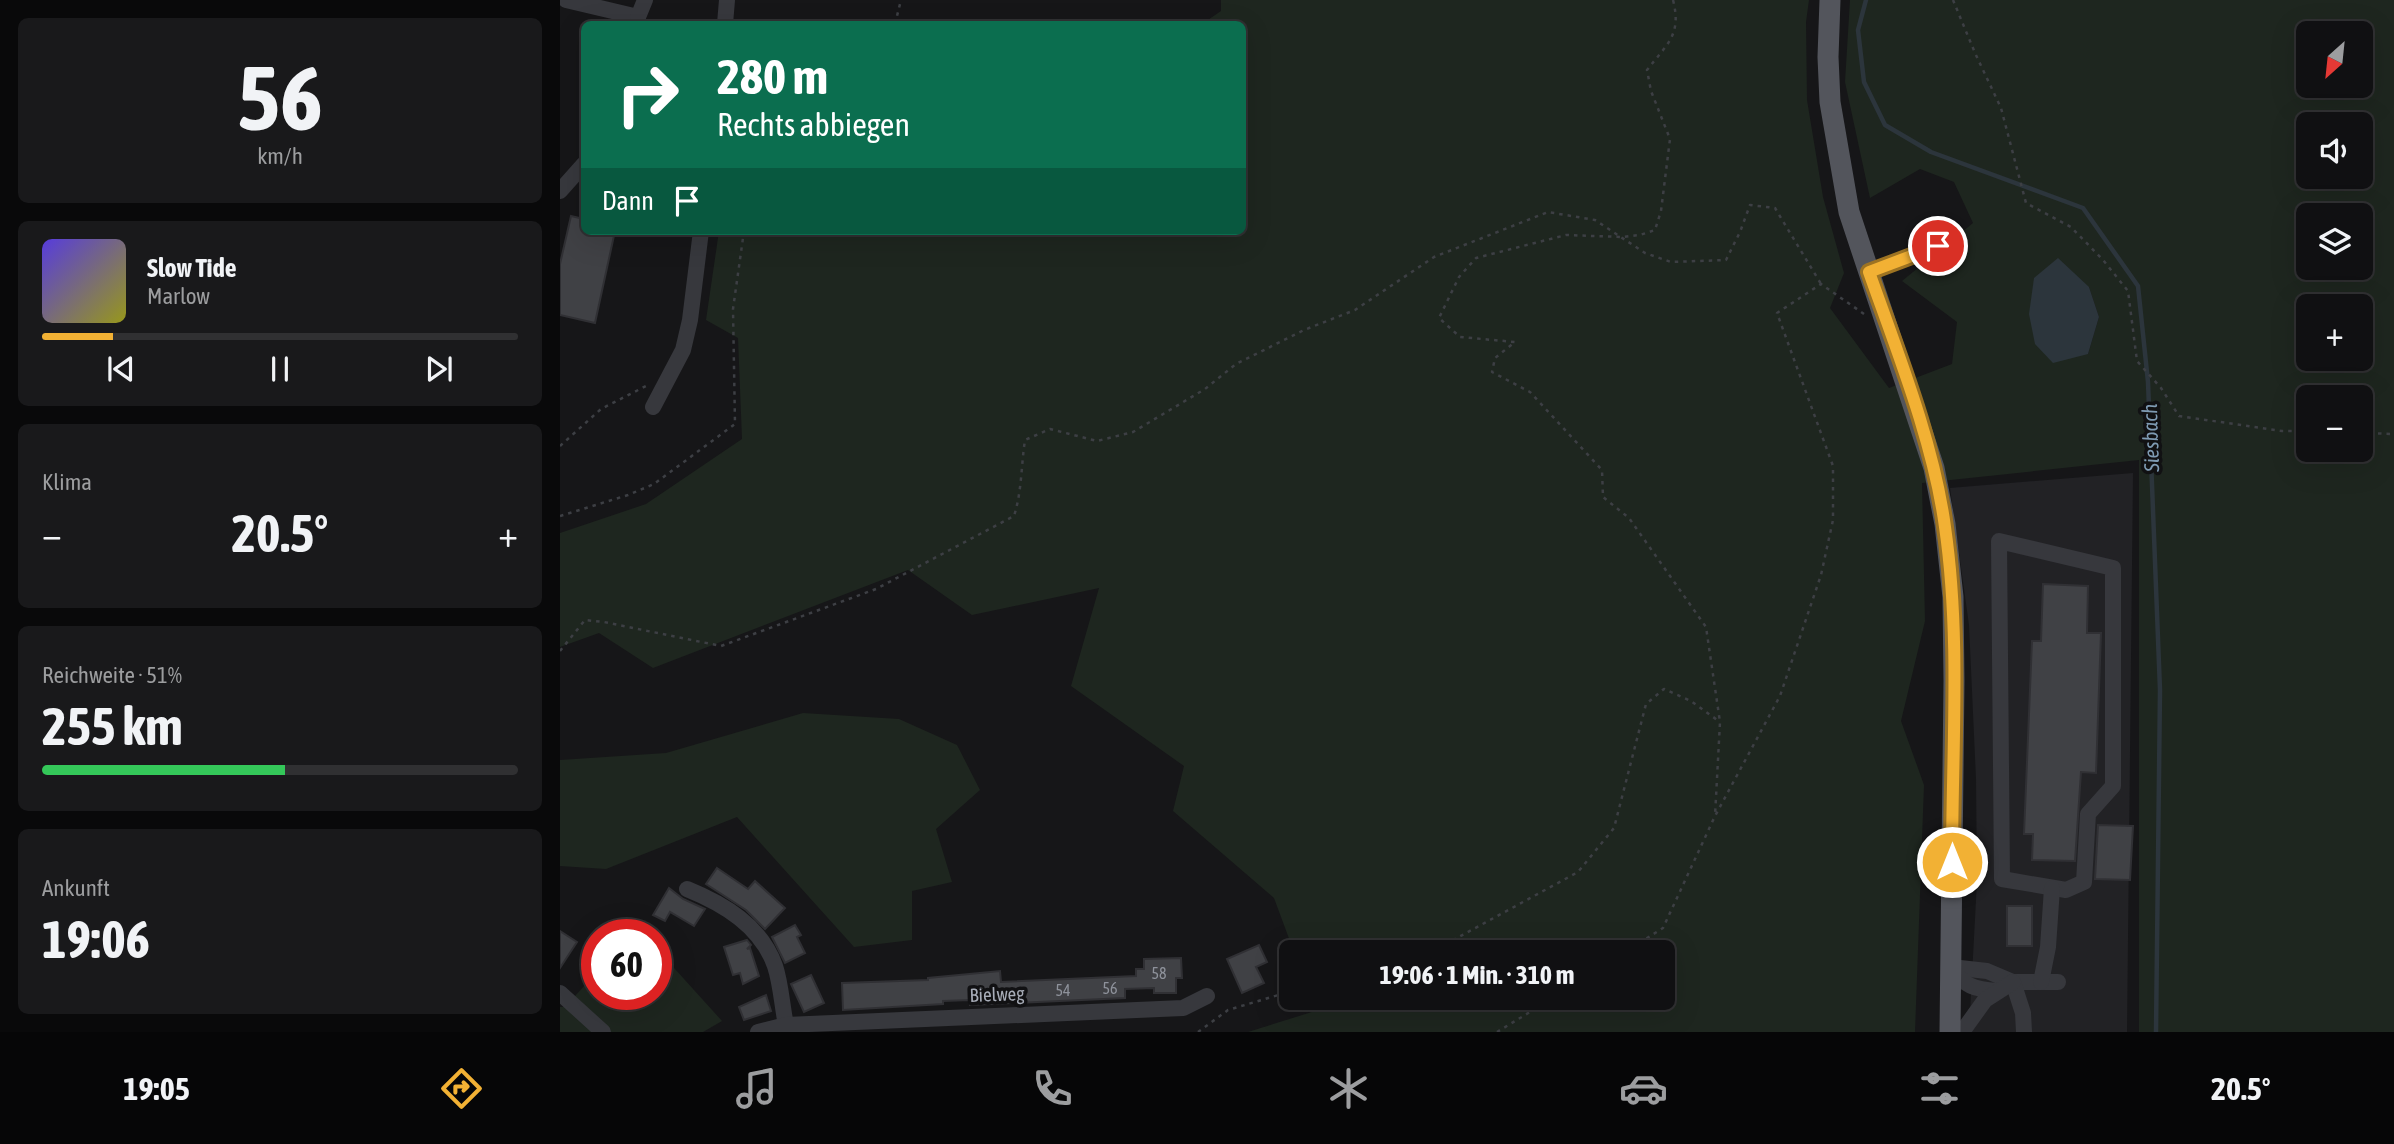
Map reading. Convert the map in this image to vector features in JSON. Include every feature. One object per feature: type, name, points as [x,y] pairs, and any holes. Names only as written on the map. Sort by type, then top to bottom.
[{"type":"main road","points":[[1830,0],[1828,57],[1833,127],[1849,212],[1934,468],[1945,524],[1953,597],[1950,1032]]},
{"type":"street","points":[[566,0],[637,21],[645,0]]},
{"type":"street","points":[[725,21],[727,0]]},
{"type":"street","points":[[560,191],[581,167]]},
{"type":"street","points":[[653,407],[682,350],[690,320],[701,235]]},
{"type":"street","points":[[1869,272],[1938,246]]},
{"type":"street","points":[[1999,541],[2113,568],[2113,786],[2088,814],[2084,883],[2066,890],[2052,888],[2002,879],[1999,541]]},
{"type":"street","points":[[2041,982],[2048,947],[2052,888]]},
{"type":"street","points":[[687,890],[711,899],[752,926],[775,965],[786,1025]]},
{"type":"street","points":[[1951,967],[1987,971],[2013,982],[2058,982]]},
{"type":"street","points":[[1951,967],[1968,986],[1997,991]]},
{"type":"street","points":[[1962,1032],[1976,1010],[1997,991],[2013,982]]},
{"type":"street","points":[[2013,982],[2023,1013],[2024,1032]]},
{"type":"street","points":[[560,993],[603,1032]]},
{"type":"street","name":"Bielweg","points":[[758,1032],[786,1025],[1183,1008],[1207,996]]},
{"type":"path","points":[[896,21],[901,0]]},
{"type":"path","points":[[1674,0],[1677,15],[1675,33],[1647,70],[1651,91],[1670,139],[1656,230],[1622,237],[1566,235],[1476,258],[1459,277],[1439,318],[1460,337],[1515,342],[1495,358],[1492,372],[1530,392],[1602,470],[1603,496],[1629,518],[1706,627],[1720,722],[1715,817]]},
{"type":"path","points":[[1953,0],[2001,108],[2026,203],[2071,227],[2104,260],[2128,291],[2137,361],[2156,382],[2179,416],[2296,431]]},
{"type":"path","points":[[560,651],[584,621],[604,622],[721,646],[876,589],[1014,516],[1021,497],[1021,465],[1025,440],[1050,429],[1097,441],[1133,432],[1205,389],[1236,364],[1304,330],[1355,310],[1434,257],[1548,212],[1595,220],[1645,253],[1671,262],[1726,260],[1750,205],[1775,208],[1821,284],[1890,332]]},
{"type":"path","points":[[560,516],[654,484],[735,424],[733,309],[743,235]]},
{"type":"path","points":[[1644,940],[1663,928],[1715,817],[1780,696],[1821,575],[1833,520],[1833,466],[1776,313],[1821,284]]},
{"type":"path","points":[[560,446],[601,409],[671,373]]},
{"type":"path","points":[[2373,434],[2394,435]]},
{"type":"path","points":[[1453,940],[1578,872],[1614,828],[1646,704],[1664,689],[1691,701],[1720,722]]},
{"type":"path","points":[[1198,1032],[1228,1010],[1279,995]]},
{"type":"path","points":[[1497,1032],[1533,1010]]},
{"type":"shaded area","points":[[1221,0],[1809,0],[1806,22],[1807,100],[1823,197],[1844,273],[1830,308],[1889,388],[1952,364],[1957,322],[1902,281],[1973,223],[1954,182],[1920,169],[1870,198],[1845,82],[1850,0],[2394,0],[2394,1032],[2139,1032],[2139,460],[1922,483],[1925,621],[1901,721],[1924,785],[1915,1032],[1248,1032],[1315,1010],[1675,1010],[1675,940],[1290,940],[1274,898],[1173,811],[1184,766],[1071,686],[1099,588],[972,615],[908,570],[653,668],[599,633],[560,647],[560,533],[646,504],[742,439],[738,338],[706,320],[718,235],[1246,235],[1246,21],[1206,21],[1221,11]],"holes":[[[2089,287],[2099,317],[2088,354]]]},
{"type":"shaded area","points":[[2058,258],[2089,287],[2099,317],[2088,354],[2053,363],[2035,344],[2029,314],[2034,278]]},
{"type":"shaded area","points":[[2133,473],[2127,1032],[1969,1032],[1977,881],[1976,779],[1969,625],[1950,488]]},
{"type":"shaded area","points":[[803,713],[899,719],[957,745],[980,790],[936,829],[952,882],[912,891],[912,940],[854,947],[737,817],[606,869],[560,866],[560,760],[666,753]]},
{"type":"shaded area","points":[[672,966],[722,1021],[703,1032],[560,1032],[560,1007],[565,1007],[581,990],[581,1010],[672,1010]]},
{"type":"building","points":[[571,216],[581,218],[581,235],[614,235],[595,323],[560,315],[560,264]]},
{"type":"building","points":[[2043,584],[2088,586],[2087,633],[2101,633],[2096,773],[2081,772],[2075,861],[2032,860],[2033,834],[2024,834],[2032,641],[2041,641]]},
{"type":"building","points":[[2098,825],[2133,826],[2130,880],[2095,879]]},
{"type":"building","points":[[717,868],[748,889],[755,881],[785,908],[765,929],[746,910],[706,884]]},
{"type":"building","points":[[669,888],[683,899],[705,909],[694,926],[670,912],[666,919],[653,915]]},
{"type":"building","points":[[2007,906],[2032,906],[2032,946],[2007,946]]},
{"type":"building","points":[[795,925],[801,935],[797,937],[805,953],[785,963],[772,937]]},
{"type":"building","points":[[560,931],[577,942],[560,968]]},
{"type":"building","points":[[747,940],[751,945],[747,949],[750,948],[759,976],[743,984],[740,973],[733,975],[724,947]]},
{"type":"building","points":[[1259,945],[1267,962],[1256,967],[1264,983],[1242,993],[1227,959]]},
{"type":"building","points":[[1181,958],[1182,978],[1176,978],[1176,993],[1154,993],[1154,988],[1125,989],[1125,998],[970,1005],[970,1000],[943,1001],[943,1004],[843,1010],[842,983],[928,980],[1000,971],[1001,982],[1136,976],[1136,969],[1144,969],[1144,959]]},
{"type":"building","points":[[811,975],[824,1003],[804,1012],[791,984]]},
{"type":"building","points":[[766,995],[771,1011],[744,1020],[739,1007]]},
{"type":"waterway","name":"Siesbach","points":[[1866,0],[1858,30],[1864,82],[1885,125],[1931,152],[2083,208],[2138,286],[2148,382],[2160,690],[2156,1032]]},
{"type":"route","points":[[1938,246],[1869,272],[1934,468],[1945,524],[1953,597],[1952,862]]}]
